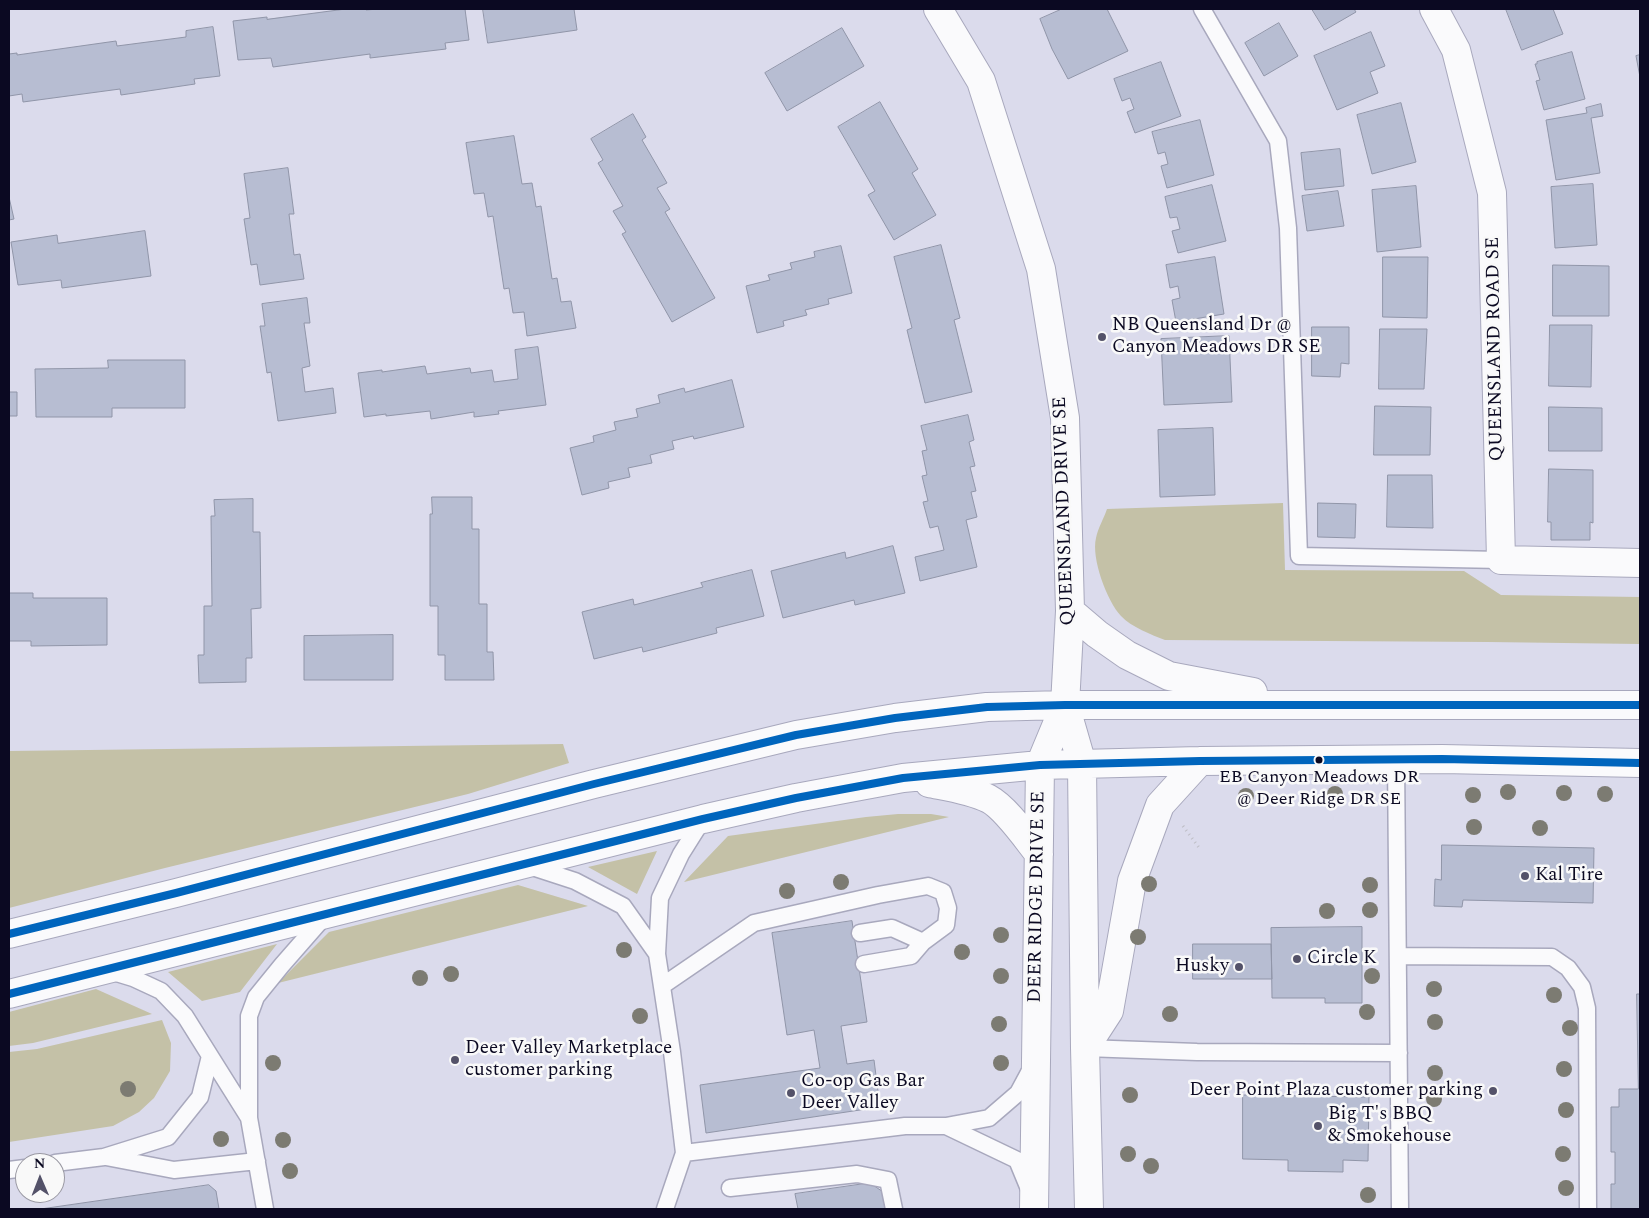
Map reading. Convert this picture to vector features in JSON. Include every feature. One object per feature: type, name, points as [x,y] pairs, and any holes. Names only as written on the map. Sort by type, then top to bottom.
[{"type":"street","name":"QUEENSLAND DRIVE SE","points":[[938,9],[980,81],[1041,270],[1065,418],[1070,611],[1065,706]]},
{"type":"street","name":"QUEENSLAND ROAD SE","points":[[1434,9],[1456,50],[1492,193],[1501,560]]},
{"type":"street","points":[[1501,560],[1640,563]]},
{"type":"street","points":[[1070,611],[1097,634],[1128,654],[1169,676],[1234,689],[1344,705]]},
{"type":"street","points":[[9,934],[796,734],[895,718],[987,707],[1640,705]]},
{"type":"street","points":[[1065,706],[1082,764],[1089,1209]]},
{"type":"street","name":"DEER RIDGE DRIVE SE","points":[[1034,1205],[1040,765],[1065,706]]},
{"type":"street","points":[[9,994],[704,819],[903,778],[1040,765],[1200,761],[1396,760],[1640,763]]},
{"type":"street","points":[[1085,1048],[1110,1011],[1132,881],[1160,805],[1200,761]]},
{"type":"street","points":[[903,778],[962,790],[990,799],[1014,822],[1039,854]]},
{"type":"lane","points":[[1202,9],[1278,141],[1288,228],[1299,556],[1501,560]]},
{"type":"lane","points":[[1396,760],[1400,1209]]},
{"type":"lane","points":[[665,1209],[684,1154],[657,954],[660,898],[681,854],[704,819]]},
{"type":"lane","points":[[522,864],[575,881],[623,906],[657,954]]},
{"type":"lane","points":[[662,986],[754,923],[878,894],[928,886],[943,892],[948,908],[946,925],[924,942],[911,956],[864,964]]},
{"type":"lane","points":[[265,1209],[249,1118],[250,1016],[256,997],[327,913]]},
{"type":"lane","points":[[860,933],[892,928],[924,942]]},
{"type":"lane","points":[[1398,956],[1552,956],[1568,968],[1582,987],[1587,1008],[1588,1209]]},
{"type":"lane","points":[[106,970],[133,978],[161,991],[185,1016],[249,1118]]},
{"type":"lane","points":[[1085,1048],[1197,1052],[1399,1053]]},
{"type":"lane","points":[[65,1162],[104,1157],[168,1137],[200,1097],[210,1056]]},
{"type":"lane","points":[[684,1154],[905,1126],[946,1126],[990,1118],[1018,1093],[1035,1060]]},
{"type":"lane","points":[[946,1126],[1017,1160],[1034,1205]]},
{"type":"lane","points":[[104,1157],[174,1170],[257,1162]]},
{"type":"lane","points":[[730,1188],[857,1174],[888,1180],[894,1209]]},
{"type":"path","points":[[1178,819],[1200,849]]},
{"type":"shaded area","points":[[1283,503],[1285,570],[1464,571],[1501,595],[1640,597],[1640,644],[1165,640],[1130,624],[1121,616],[1110,600],[1101,579],[1095,546],[1098,531],[1107,509]]},
{"type":"shaded area","points":[[563,744],[569,763],[468,794],[9,908],[9,751]]},
{"type":"shaded area","points":[[898,814],[931,814],[949,817],[684,882],[728,836]]},
{"type":"shaded area","points":[[657,851],[637,894],[588,867]]},
{"type":"shaded area","points":[[518,885],[588,906],[278,983],[329,932]]},
{"type":"shaded area","points":[[277,944],[240,992],[202,1001],[168,972]]},
{"type":"shaded area","points":[[96,989],[152,1014],[33,1043],[9,1046],[9,1012]]},
{"type":"shaded area","points":[[162,1020],[171,1043],[170,1071],[154,1098],[139,1112],[113,1126],[9,1142],[9,1052],[37,1049]]},
{"type":"building","points":[[346,9],[465,9],[469,40],[445,43],[446,49],[370,58],[370,54],[273,67],[271,58],[238,60],[233,21],[267,17],[267,19]]},
{"type":"building","points":[[483,9],[574,9],[577,30],[488,43]]},
{"type":"building","points":[[1062,9],[1107,9],[1128,51],[1068,79],[1052,49],[1040,19]]},
{"type":"building","points":[[1312,9],[1354,9],[1356,12],[1325,30]]},
{"type":"building","points":[[1506,9],[1553,9],[1563,34],[1522,50]]},
{"type":"building","points":[[1279,23],[1298,56],[1264,76],[1245,43]]},
{"type":"building","points":[[213,27],[220,76],[194,79],[195,84],[121,95],[120,89],[23,102],[22,94],[9,96],[9,54],[17,53],[17,55],[116,41],[117,46],[186,37],[186,31]]},
{"type":"building","points":[[842,28],[864,66],[787,111],[765,73]]},
{"type":"building","points":[[1371,32],[1385,66],[1370,72],[1378,93],[1337,110],[1314,56]]},
{"type":"building","points":[[1572,52],[1585,99],[1544,110],[1536,81],[1540,80],[1535,64]]},
{"type":"building","points":[[1640,55],[1640,77],[1636,56]]},
{"type":"building","points":[[1161,62],[1181,116],[1135,133],[1127,112],[1134,109],[1130,98],[1122,101],[1114,79]]},
{"type":"building","points":[[880,102],[918,169],[912,173],[936,215],[894,240],[868,195],[875,191],[838,127]]},
{"type":"building","points":[[1401,103],[1416,162],[1372,174],[1357,115]]},
{"type":"building","points":[[1601,104],[1603,116],[1591,118],[1600,173],[1556,180],[1546,120],[1587,113],[1586,108]]},
{"type":"building","points":[[633,114],[646,137],[642,140],[667,183],[657,188],[670,209],[665,212],[715,298],[672,322],[622,234],[626,232],[613,211],[623,206],[598,163],[603,160],[591,139]]},
{"type":"building","points":[[1200,120],[1214,175],[1167,188],[1161,166],[1168,164],[1165,152],[1158,154],[1152,132]]},
{"type":"building","points":[[514,136],[522,184],[532,183],[536,207],[541,206],[552,279],[557,278],[561,302],[571,301],[576,328],[527,336],[524,312],[513,313],[509,288],[504,289],[493,216],[488,217],[484,193],[474,194],[466,143]]},
{"type":"building","points":[[1340,149],[1344,186],[1305,190],[1301,153]]},
{"type":"building","points":[[288,168],[294,214],[289,214],[294,255],[300,254],[304,279],[260,285],[257,264],[251,265],[244,219],[250,218],[244,174]]},
{"type":"building","points":[[1593,184],[1597,245],[1555,248],[1551,187]]},
{"type":"building","points":[[1212,185],[1226,241],[1178,253],[1172,231],[1180,229],[1177,217],[1170,218],[1165,197]]},
{"type":"building","points":[[1416,186],[1421,247],[1377,252],[1372,190]]},
{"type":"building","points":[[1338,191],[1344,226],[1307,231],[1302,196]]},
{"type":"building","points":[[9,197],[14,219],[9,220]]},
{"type":"building","points":[[145,231],[151,276],[62,288],[61,280],[18,285],[11,242],[57,235],[58,243]]},
{"type":"building","points":[[941,245],[960,318],[954,320],[972,392],[925,403],[907,330],[912,328],[894,257]]},
{"type":"building","points":[[841,246],[852,293],[828,299],[829,304],[805,310],[807,315],[783,321],[784,326],[757,333],[746,286],[770,280],[768,275],[792,269],[790,263],[815,257],[814,252]]},
{"type":"building","points":[[1215,257],[1224,314],[1176,322],[1172,300],[1180,298],[1178,286],[1170,288],[1166,265]]},
{"type":"building","points":[[1383,257],[1428,257],[1427,318],[1383,317]]},
{"type":"building","points":[[1553,265],[1609,266],[1609,316],[1553,316]]},
{"type":"building","points":[[307,298],[310,323],[304,323],[310,366],[302,368],[305,392],[333,388],[336,413],[278,421],[271,372],[267,373],[260,326],[265,326],[262,304]]},
{"type":"building","points":[[1550,325],[1592,325],[1591,387],[1549,386]]},
{"type":"building","points":[[1312,327],[1349,327],[1349,364],[1341,363],[1340,377],[1312,376]]},
{"type":"building","points":[[1380,329],[1427,329],[1424,389],[1379,389]]},
{"type":"building","points":[[1229,336],[1232,402],[1164,405],[1161,339]]},
{"type":"building","points":[[538,347],[546,405],[498,411],[499,414],[474,417],[474,412],[431,419],[430,411],[364,417],[358,373],[425,366],[427,374],[470,368],[471,373],[492,370],[494,382],[518,379],[515,350]]},
{"type":"building","points":[[108,360],[185,360],[185,408],[112,408],[112,417],[36,417],[35,369],[108,368]]},
{"type":"building","points":[[732,380],[744,427],[694,439],[693,436],[672,441],[674,449],[650,455],[652,463],[628,468],[630,477],[608,482],[609,488],[582,495],[570,448],[594,442],[593,436],[616,430],[614,422],[638,417],[636,409],[660,403],[658,395],[684,388],[685,392]]},
{"type":"building","points":[[9,392],[17,392],[17,416],[9,416]]},
{"type":"building","points":[[1375,406],[1431,407],[1430,455],[1374,455]]},
{"type":"building","points":[[1549,407],[1602,408],[1602,451],[1549,451]]},
{"type":"building","points":[[968,415],[974,440],[969,442],[975,466],[970,467],[976,491],[971,492],[977,517],[966,520],[977,567],[920,581],[915,557],[944,550],[938,526],[930,528],[923,502],[928,501],[922,476],[927,475],[922,451],[927,450],[921,426]]},
{"type":"building","points":[[1213,428],[1215,495],[1160,497],[1158,430]]},
{"type":"building","points":[[1549,469],[1593,470],[1593,523],[1590,522],[1590,540],[1551,540],[1551,522],[1548,522]]},
{"type":"building","points":[[1388,475],[1432,475],[1433,528],[1387,527]]},
{"type":"building","points":[[432,497],[472,497],[472,529],[479,529],[479,604],[487,604],[487,652],[493,652],[494,680],[445,680],[445,655],[438,655],[438,606],[430,606],[430,514],[432,514]]},
{"type":"building","points":[[253,499],[253,532],[260,532],[261,608],[251,609],[252,658],[246,658],[246,682],[199,683],[198,655],[204,655],[204,606],[212,606],[211,516],[215,516],[214,500]]},
{"type":"building","points":[[1318,503],[1356,504],[1355,538],[1318,537]]},
{"type":"building","points":[[893,546],[905,593],[855,605],[854,600],[783,618],[771,571],[845,552],[846,558]]},
{"type":"building","points":[[752,570],[764,616],[716,628],[717,633],[643,652],[642,647],[594,659],[582,612],[633,599],[634,605],[703,587],[701,583]]},
{"type":"building","points":[[9,593],[33,593],[33,598],[107,598],[107,645],[31,646],[31,641],[9,641]]},
{"type":"building","points":[[393,635],[393,680],[304,680],[304,636]]},
{"type":"building","points":[[1442,845],[1594,848],[1593,903],[1463,900],[1462,907],[1434,906],[1435,879],[1441,880]]},
{"type":"building","points":[[852,921],[867,1022],[841,1026],[847,1064],[874,1060],[880,1107],[706,1133],[700,1085],[820,1068],[814,1030],[787,1035],[772,933]]},
{"type":"building","points":[[1362,927],[1362,1003],[1325,1003],[1325,998],[1272,998],[1271,928]]},
{"type":"building","points":[[1193,944],[1271,944],[1272,979],[1193,979]]},
{"type":"building","points":[[1637,994],[1640,994],[1640,1209],[1611,1209],[1611,1184],[1615,1184],[1615,1152],[1611,1152],[1611,1107],[1619,1107],[1619,1089],[1638,1089]]},
{"type":"building","points":[[1243,1095],[1369,1097],[1368,1161],[1343,1160],[1343,1172],[1288,1171],[1288,1160],[1243,1159]]},
{"type":"building","points":[[870,1183],[889,1196],[891,1209],[798,1209],[795,1194]]},
{"type":"building","points":[[209,1185],[216,1191],[219,1209],[41,1209]]},
{"type":"transit line","points":[[9,934],[176,893],[594,784],[796,735],[895,718],[987,707],[1065,705],[1640,705]]},
{"type":"transit line","points":[[9,994],[703,819],[796,798],[903,778],[1040,765],[1200,761],[1442,759],[1640,763]]},
{"type":"place","name":"NB Queensland Dr @ Canyon Meadows DR SE","points":[[1102,337]]},
{"type":"place","name":"EB Canyon Meadows DR @ Deer Ridge DR SE","points":[[1319,760]]},
{"type":"place","name":"Kal Tire","points":[[1525,876]]},
{"type":"place","name":"Circle K","points":[[1297,959]]},
{"type":"place","name":"Husky","points":[[1239,967]]},
{"type":"place","name":"Deer Valley Marketplace customer parking","points":[[455,1060]]},
{"type":"place","name":"Deer Point Plaza customer parking","points":[[1493,1091]]},
{"type":"place","name":"Co-op Gas Bar Deer Valley","points":[[791,1093]]},
{"type":"place","name":"Big T's BBQ & Smokehouse","points":[[1318,1126]]}]
